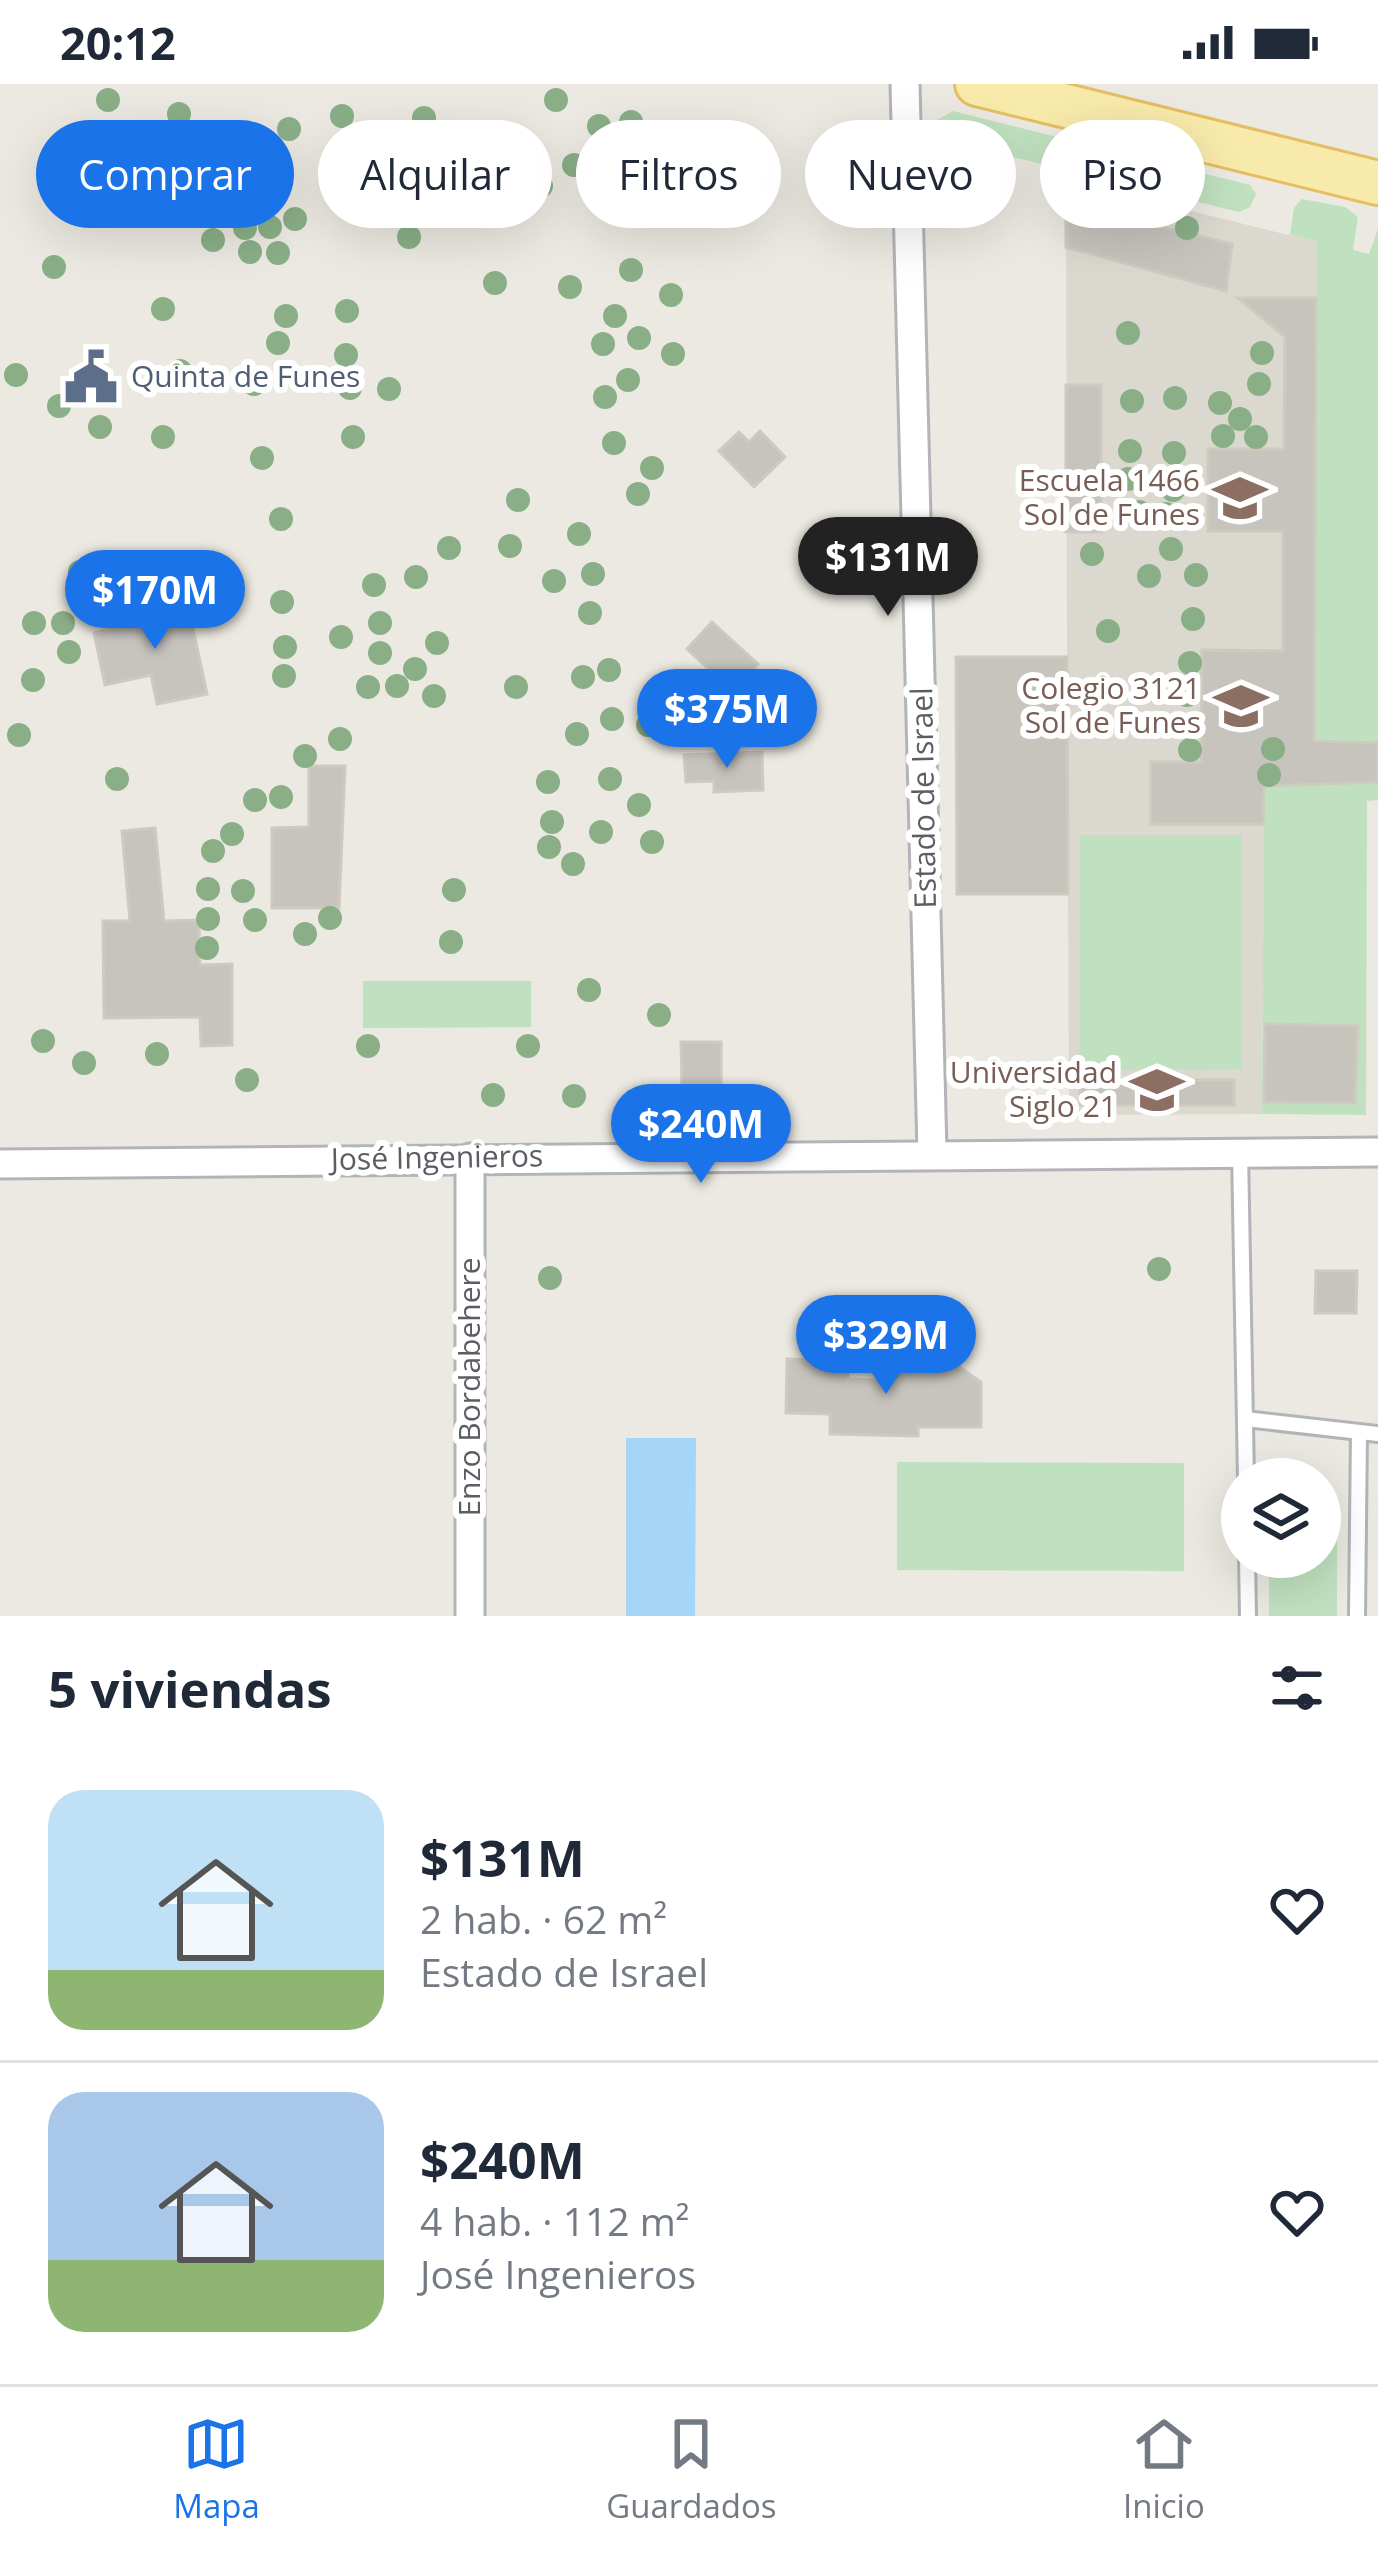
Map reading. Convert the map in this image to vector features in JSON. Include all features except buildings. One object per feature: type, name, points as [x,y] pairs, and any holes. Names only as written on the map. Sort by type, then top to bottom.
[{"type":"main road","points":[[977,84],[1378,183]]},
{"type":"street","name":"Estado de Israel","points":[[905,84],[932,1152]]},
{"type":"street","name":"José Ingenieros","points":[[0,1164],[932,1152],[1378,1152]]},
{"type":"street","name":"Enzo Bordabehere","points":[[470,1158],[470,1616]]},
{"type":"lane","points":[[1240,1151],[1246,1458]]},
{"type":"lane","points":[[1245,1419],[1378,1434]]},
{"type":"lane","points":[[1357,1616],[1358,1432]]},
{"type":"lane","points":[[1247,1578],[1248,1616]]},
{"type":"shaded area","points":[[1205,214],[1317,242],[1314,787],[1264,787],[1262,1114],[1069,1115],[1068,894],[957,894],[956,657],[1067,656],[1066,228],[1205,228]]},
{"type":"green space","points":[[953,111],[989,120],[937,120]]},
{"type":"green space","points":[[1016,127],[1040,133],[1040,164],[1016,158]]},
{"type":"green space","points":[[1205,174],[1250,185],[1256,194],[1250,207],[1239,212],[1205,204]]},
{"type":"green space","points":[[1302,199],[1345,207],[1358,217],[1353,250],[1369,254],[1378,229],[1378,800],[1367,801],[1366,1115],[1262,1114],[1264,786],[1314,786],[1317,242],[1290,235],[1294,208]]},
{"type":"green space","points":[[1080,835],[1242,835],[1242,1069],[1080,1070]]},
{"type":"green space","points":[[363,981],[531,981],[531,1027],[363,1028]]},
{"type":"green space","points":[[897,1462],[1184,1463],[1184,1571],[897,1570]]},
{"type":"green space","points":[[1269,1578],[1337,1578],[1337,1616],[1269,1616]]},
{"type":"water","points":[[626,1438],[696,1438],[695,1616],[626,1616]]},
{"type":"place","name":"Quinta de Funes","points":[[91,377]]},
{"type":"place","name":"Escuela 1466 Sol de Funes","points":[[1240,498]]},
{"type":"place","name":"Colegio 3121 Sol de Funes","points":[[1241,706]]},
{"type":"place","name":"Universidad Siglo 21","points":[[1157,1090]]}]
